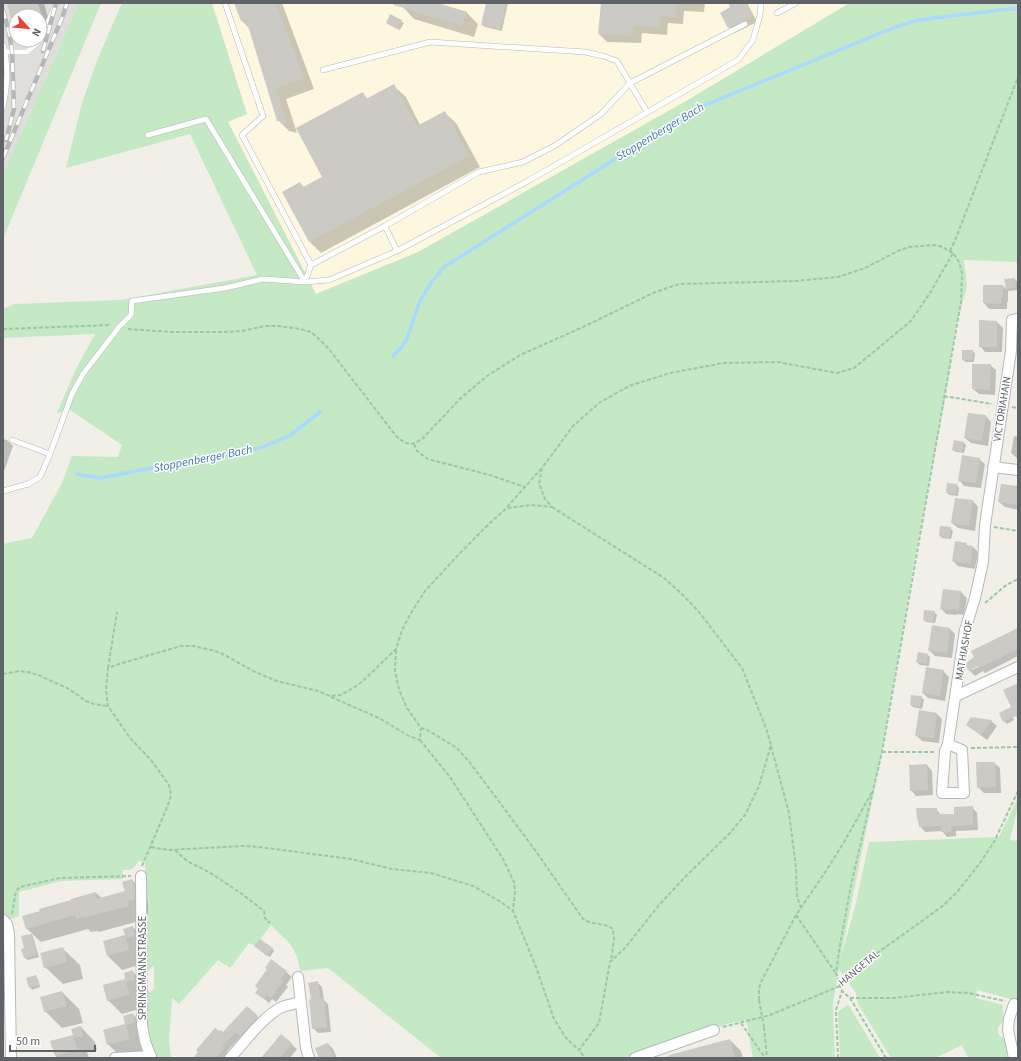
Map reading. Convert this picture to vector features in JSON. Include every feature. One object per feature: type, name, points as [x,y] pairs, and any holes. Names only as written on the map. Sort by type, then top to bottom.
[{"type":"street","name":"VICTORIAHAIN","points":[[980,582],[985,548],[985,525],[1002,406],[1014,352],[1012,320],[1018,319]]},
{"type":"street","points":[[993,467],[1018,470]]},
{"type":"street","name":"MATHIASHOF","points":[[962,750],[964,793],[942,793],[947,748],[965,630],[980,582]]},
{"type":"street","name":"MATHIASHOF","points":[[956,696],[1018,667]]},
{"type":"street","points":[[947,748],[962,750]]},
{"type":"street","name":"SPRINGMANNSTRASSE","points":[[141,876],[142,1025],[145,1041],[151,1057]]},
{"type":"street","points":[[5,922],[8,934],[7,1041],[11,1058]]},
{"type":"street","points":[[298,977],[306,1048],[309,1058]]},
{"type":"street","points":[[230,1058],[274,1012],[282,1007],[300,1002]]},
{"type":"street","points":[[1014,1004],[1008,1019],[1008,1030],[1014,1058]]},
{"type":"street","points":[[636,1058],[714,1030]]},
{"type":"street","points":[[115,1058],[151,1057]]},
{"type":"lane","points":[[5,52],[27,52],[41,40],[56,3]]},
{"type":"lane","points":[[225,3],[263,116],[242,135],[311,266]]},
{"type":"lane","points":[[3,491],[28,484],[40,477],[72,394],[83,374],[119,327],[132,315],[132,301],[225,288],[264,279],[305,282],[329,280],[397,251],[528,181],[738,60],[753,40],[760,15],[761,3]]},
{"type":"lane","points":[[778,13],[796,3]]},
{"type":"lane","points":[[305,282],[311,266],[385,226],[479,172],[523,162],[556,145],[601,114],[630,83],[745,24]]},
{"type":"lane","points":[[323,70],[430,42],[585,52],[603,56],[617,62],[647,112]]},
{"type":"lane","points":[[3,45],[5,52],[6,90],[3,107]]},
{"type":"lane","points":[[148,135],[206,119],[305,282]]},
{"type":"lane","points":[[385,226],[397,251]]},
{"type":"lane","points":[[12,440],[50,454]]},
{"type":"path","points":[[950,251],[1018,77]]},
{"type":"path","points":[[3,329],[110,325],[171,332],[225,332],[242,331],[265,326],[300,329],[311,332],[328,349],[396,436],[406,443],[414,444],[422,439],[461,398],[487,376],[520,355],[583,327],[653,293],[679,284],[795,281],[838,277],[865,268],[900,250],[910,247],[933,245],[940,246],[953,253],[960,262],[962,273],[963,285],[961,302],[882,752],[851,885],[836,972]]},
{"type":"path","points":[[579,1050],[599,1023],[614,939],[613,929],[603,925],[593,924],[583,919],[535,850],[471,764],[457,748],[429,731],[421,728],[407,708],[399,690],[395,670],[396,649],[402,630],[425,591],[461,552],[525,488],[574,426],[598,403],[629,386],[670,373],[724,363],[778,362],[837,373],[854,368],[911,321],[930,294],[953,253]]},
{"type":"path","points":[[944,396],[1018,408]]},
{"type":"path","points":[[414,444],[417,451],[428,459],[490,475],[525,488]]},
{"type":"path","points":[[542,468],[539,483],[545,499],[552,507],[664,578],[690,602],[714,630],[742,668],[766,728],[789,813],[796,868],[797,896],[801,908]]},
{"type":"path","points":[[506,508],[530,505],[552,507]]},
{"type":"path","points":[[985,525],[1018,531]]},
{"type":"path","points":[[970,614],[1005,586],[1018,579]]},
{"type":"path","points":[[5,922],[11,918],[16,891],[20,887],[60,878],[141,876],[143,863],[168,805],[171,795],[169,785],[151,760],[130,738],[108,706],[106,690],[108,668],[117,612]]},
{"type":"path","points":[[108,668],[175,648],[193,646],[212,650],[225,655],[253,672],[277,681],[330,696],[379,718],[408,736],[420,740],[450,777],[503,859],[514,882],[516,891],[513,911],[536,967],[554,1019],[566,1038],[585,1058]]},
{"type":"path","points":[[330,696],[341,695],[358,685],[396,649]]},
{"type":"path","points":[[3,674],[28,672],[38,675],[69,689],[86,701],[108,706]]},
{"type":"path","points":[[420,740],[421,728]]},
{"type":"path","points":[[610,962],[624,948],[659,905],[703,858],[730,833],[745,815],[759,786],[771,745]]},
{"type":"path","points":[[962,750],[968,748],[1018,747]]},
{"type":"path","points":[[882,752],[947,748]]},
{"type":"path","points":[[766,1058],[764,1027],[758,989],[796,915],[841,848],[873,789]]},
{"type":"path","name":"HANGETAL","points":[[714,1030],[770,1015],[840,986],[847,975],[944,905],[958,891],[994,842],[1018,791]]},
{"type":"path","points":[[150,847],[175,850],[243,846],[259,847],[351,859],[392,870],[431,873],[473,886],[513,911]]},
{"type":"path","points":[[175,850],[187,861],[209,872],[242,894],[264,911],[265,918],[270,923]]},
{"type":"path","points":[[796,915],[836,972],[842,991],[850,998],[886,1058]]},
{"type":"path","points":[[838,1058],[836,1010],[842,991]]},
{"type":"path","points":[[850,998],[893,998],[955,992],[980,995],[1014,1004]]},
{"type":"path","points":[[741,1023],[766,1058]]},
{"type":"shaded area","points":[[3,3],[79,3],[3,174]]},
{"type":"shaded area","points":[[212,3],[848,3],[686,101],[418,252],[316,294],[228,121],[247,114]]},
{"type":"green space","points":[[79,3],[101,3],[3,239],[3,174]]},
{"type":"green space","points":[[122,3],[212,3],[247,114],[228,122],[316,294],[418,252],[686,101],[850,3],[1018,3],[1018,262],[964,260],[967,287],[957,321],[945,399],[915,558],[881,757],[840,960],[856,903],[869,842],[999,837],[1018,798],[1018,806],[1010,840],[1018,841],[1018,1001],[977,990],[976,998],[1003,1005],[1003,1022],[999,1027],[998,1032],[1000,1036],[1006,1039],[1010,1058],[968,1058],[962,1045],[935,1058],[891,1058],[858,1004],[856,993],[839,969],[833,1004],[835,1058],[753,1058],[746,1020],[730,1023],[632,1058],[441,1058],[328,968],[300,971],[294,950],[285,938],[271,925],[255,946],[249,943],[230,968],[218,960],[179,1004],[172,998],[169,1041],[171,1058],[156,1058],[149,1035],[146,1012],[146,996],[154,988],[154,965],[146,973],[145,862],[138,861],[136,866],[128,870],[123,870],[123,879],[61,881],[19,892],[19,916],[6,921],[3,917],[3,544],[32,538],[62,483],[72,456],[118,457],[122,445],[70,410],[57,413],[75,371],[95,334],[3,338],[3,309],[14,304],[121,300],[257,275],[190,134],[66,168],[82,103],[98,58]]},
{"type":"green space","points":[[847,1005],[850,1007],[880,1058],[840,1058],[838,1012]]},
{"type":"building","points":[[7,3],[38,3],[40,8],[8,8]]},
{"type":"building","points":[[234,3],[276,3],[304,78],[276,88],[287,123],[277,121],[246,19],[241,21]]},
{"type":"building","points":[[394,3],[438,3],[467,12],[462,26],[394,5]]},
{"type":"building","points":[[486,3],[506,3],[500,29],[481,25]]},
{"type":"building","points":[[601,3],[677,3],[675,17],[661,16],[660,28],[634,25],[633,36],[598,34]]},
{"type":"building","points":[[728,3],[745,3],[752,16],[728,28],[720,13],[730,7]]},
{"type":"building","points":[[390,14],[402,20],[397,29],[386,23]]},
{"type":"building","points":[[394,84],[417,126],[445,111],[469,156],[309,242],[282,192],[300,182],[303,187],[322,177],[296,128],[363,92],[366,99]]},
{"type":"building","points":[[1015,278],[1016,288],[1006,289],[1004,279]]},
{"type":"building","points":[[983,285],[1003,285],[1003,297],[1001,297],[1001,304],[983,303]]},
{"type":"building","points":[[979,320],[997,321],[997,347],[979,347]]},
{"type":"building","points":[[962,350],[973,350],[972,360],[962,360]]},
{"type":"building","points":[[972,364],[991,364],[990,390],[972,389]]},
{"type":"building","points":[[968,413],[986,415],[982,441],[964,438]]},
{"type":"building","points":[[954,440],[964,442],[962,452],[952,450]]},
{"type":"building","points":[[962,455],[980,458],[976,483],[958,481]]},
{"type":"building","points":[[947,483],[957,484],[956,494],[946,493]]},
{"type":"building","points":[[1001,484],[1018,486],[1018,505],[998,502]]},
{"type":"building","points":[[955,498],[973,500],[969,526],[951,523]]},
{"type":"building","points":[[940,526],[951,527],[949,538],[939,536]]},
{"type":"building","points":[[955,541],[967,543],[966,545],[973,546],[970,564],[952,561]]},
{"type":"building","points":[[943,589],[961,591],[959,610],[940,609]]},
{"type":"building","points":[[924,610],[935,611],[933,622],[923,620]]},
{"type":"building","points":[[932,625],[950,628],[947,653],[928,651]]},
{"type":"building","points":[[1018,628],[1018,649],[979,668],[978,666],[969,671],[966,666],[967,662],[974,657],[971,651]]},
{"type":"building","points":[[918,652],[928,654],[927,664],[916,662]]},
{"type":"building","points":[[926,667],[944,670],[940,696],[922,693]]},
{"type":"building","points":[[1018,683],[1018,721],[1016,716],[1003,722],[999,713],[1011,707],[1003,690]]},
{"type":"building","points":[[911,695],[922,696],[920,707],[910,705]]},
{"type":"building","points":[[919,710],[937,713],[934,738],[915,736]]},
{"type":"building","points":[[971,717],[992,720],[981,735],[966,725]]},
{"type":"building","points":[[976,762],[995,762],[996,787],[977,788]]},
{"type":"building","points":[[927,764],[928,790],[910,791],[909,765]]},
{"type":"building","points":[[973,806],[973,825],[951,826],[951,832],[941,832],[941,826],[919,827],[916,808],[937,808],[937,814],[954,814],[954,807]]},
{"type":"building","points":[[132,879],[135,889],[135,899],[128,901],[129,906],[83,918],[76,919],[75,915],[26,929],[22,916],[40,911],[39,909],[96,892],[96,899],[125,891],[122,882]]},
{"type":"building","points":[[133,926],[135,936],[126,938],[129,950],[107,956],[103,941],[125,935],[123,929]]},
{"type":"building","points":[[31,934],[37,955],[24,958],[21,949],[24,948],[21,936]]},
{"type":"building","points":[[260,939],[273,948],[267,956],[254,946]]},
{"type":"building","points":[[63,947],[67,962],[44,968],[40,953]]},
{"type":"building","points":[[271,959],[287,971],[281,979],[283,981],[271,998],[266,995],[264,999],[255,993],[258,989],[255,986],[267,969],[265,968]]},
{"type":"building","points":[[133,970],[135,980],[126,982],[130,994],[107,1001],[103,985],[125,979],[124,973]]},
{"type":"building","points":[[36,975],[39,985],[29,988],[26,978]]},
{"type":"building","points":[[318,981],[320,998],[324,998],[327,1027],[312,1029],[309,1000],[311,999],[308,983]]},
{"type":"building","points":[[62,991],[67,1006],[44,1012],[40,997]]},
{"type":"building","points":[[247,1006],[258,1016],[240,1036],[236,1032],[222,1046],[225,1048],[216,1058],[193,1058],[198,1052],[196,1050],[215,1028],[223,1032]]},
{"type":"building","points":[[133,1013],[135,1023],[126,1025],[130,1039],[107,1045],[103,1030],[125,1024],[123,1016]]},
{"type":"building","points":[[81,1026],[83,1036],[74,1038],[77,1050],[55,1056],[50,1041],[73,1035],[71,1029]]},
{"type":"building","points":[[281,1034],[292,1043],[280,1058],[261,1058]]},
{"type":"building","points":[[730,1039],[735,1058],[669,1058],[669,1055]]},
{"type":"building","points":[[328,1043],[334,1058],[319,1058],[315,1048]]},
{"type":"waterway","name":"Stoppenberger Bach","points":[[393,356],[402,347],[407,338],[420,301],[431,283],[444,267],[693,110],[893,28],[918,20],[1018,8]]},
{"type":"waterway","name":"Stoppenberger Bach","points":[[77,474],[99,478],[260,448],[289,436],[320,412]]},
{"type":"railway","points":[[43,51],[56,3]]},
{"type":"railway","points":[[3,158],[67,3]]},
{"type":"railway","points":[[3,10],[12,51],[14,109],[6,140]]}]
